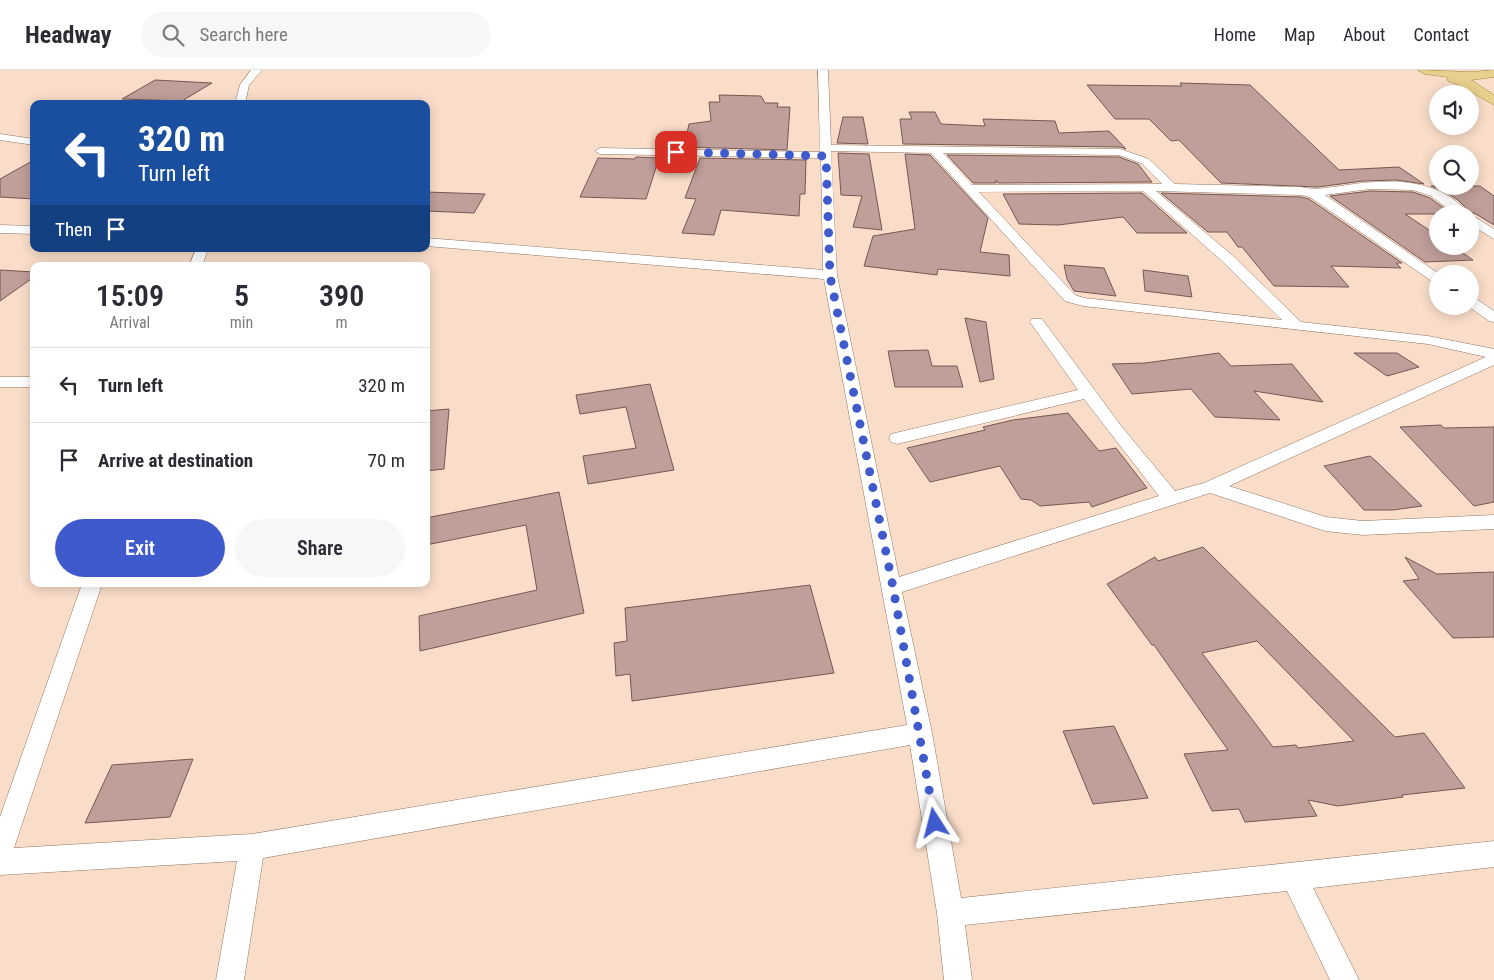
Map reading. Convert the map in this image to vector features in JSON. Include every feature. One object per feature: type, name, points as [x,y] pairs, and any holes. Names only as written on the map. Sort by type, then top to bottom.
[{"type":"main road","points":[[1425,70],[1472,76],[1494,74]]},
{"type":"main road","points":[[1440,73],[1466,83],[1494,101]]},
{"type":"street","points":[[240,100],[242,88],[250,76],[257,70]]},
{"type":"street","points":[[823,70],[830,276],[893,587],[920,733],[950,913],[958,980]]},
{"type":"street","points":[[0,138],[30,142]]},
{"type":"street","points":[[934,149],[1070,298],[1083,302],[1428,340],[1494,354]]},
{"type":"street","points":[[600,151],[826,152],[934,149],[1120,152],[1145,161],[1172,187]]},
{"type":"street","points":[[969,188],[1172,187],[1289,190],[1314,194],[1359,188],[1411,186],[1432,192],[1450,205]]},
{"type":"street","points":[[1146,188],[1228,258],[1298,327]]},
{"type":"street","points":[[1314,194],[1429,273]]},
{"type":"street","points":[[1479,224],[1494,235]]},
{"type":"street","points":[[0,229],[30,230]]},
{"type":"street","points":[[430,242],[830,276]]},
{"type":"street","points":[[1479,308],[1494,318]]},
{"type":"street","points":[[1037,322],[1116,431],[1172,499]]},
{"type":"street","points":[[893,587],[1210,488],[1494,359]]},
{"type":"street","points":[[0,382],[30,382]]},
{"type":"street","points":[[897,438],[1088,393]]},
{"type":"street","points":[[1210,488],[1246,497],[1326,524],[1362,528],[1494,522]]},
{"type":"street","points":[[0,853],[91,587]]},
{"type":"street","points":[[0,862],[252,847],[920,733]]},
{"type":"street","points":[[230,980],[252,847]]},
{"type":"street","points":[[950,913],[1494,854]]},
{"type":"street","points":[[1294,877],[1345,980]]},
{"type":"building","points":[[155,80],[212,83],[184,100],[122,99]]},
{"type":"building","points":[[1180,83],[1250,85],[1339,170],[1399,167],[1424,184],[1396,180],[1363,181],[1318,187],[1221,183],[1179,140],[1171,141],[1149,119],[1115,119],[1087,85],[1182,86]]},
{"type":"building","points":[[719,95],[761,96],[765,103],[778,103],[777,107],[790,107],[787,150],[684,147],[689,124],[711,121],[709,102],[720,102]]},
{"type":"building","points":[[909,112],[935,112],[941,124],[985,126],[983,119],[1055,121],[1059,133],[1109,131],[1126,149],[1120,147],[903,144],[900,119],[912,119]]},
{"type":"building","points":[[843,117],[863,117],[868,144],[837,143]]},
{"type":"building","points":[[838,153],[869,154],[882,230],[853,227],[862,196],[841,195]]},
{"type":"building","points":[[905,154],[930,155],[988,218],[980,252],[1009,255],[1010,276],[938,269],[937,275],[864,266],[873,236],[915,229]]},
{"type":"building","points":[[947,155],[1119,157],[1138,164],[1152,182],[998,183],[996,180],[996,183],[973,183]]},
{"type":"building","points":[[636,157],[659,158],[646,199],[580,197],[598,158],[635,159]]},
{"type":"building","points":[[700,158],[806,160],[805,194],[800,194],[799,216],[721,210],[714,235],[682,233],[696,199],[685,198]]},
{"type":"building","points":[[30,162],[30,199],[0,197],[0,179]]},
{"type":"building","points":[[1480,186],[1494,196],[1494,225],[1479,216],[1479,205],[1463,205],[1450,195],[1479,195]]},
{"type":"building","points":[[1370,191],[1413,192],[1430,198],[1440,205],[1429,205],[1429,214],[1405,214],[1429,230],[1429,255],[1466,255],[1473,260],[1425,262],[1330,196]]},
{"type":"building","points":[[430,192],[485,194],[474,213],[430,211]]},
{"type":"building","points":[[1142,193],[1187,233],[1137,233],[1123,217],[1058,225],[1019,224],[1003,194]]},
{"type":"building","points":[[1161,193],[1301,197],[1309,199],[1402,263],[1396,263],[1401,268],[1331,266],[1349,287],[1274,286],[1242,247],[1238,247],[1227,232],[1208,232]]},
{"type":"building","points":[[1064,265],[1104,268],[1116,296],[1074,291],[1067,279]]},
{"type":"building","points":[[0,270],[30,272],[30,280],[0,301]]},
{"type":"building","points":[[1143,270],[1188,276],[1192,297],[1145,291]]},
{"type":"building","points":[[965,318],[986,322],[994,379],[980,382]]},
{"type":"building","points":[[928,350],[932,366],[957,366],[963,387],[895,387],[888,351]]},
{"type":"building","points":[[1219,353],[1231,366],[1292,364],[1323,402],[1254,391],[1280,420],[1215,417],[1191,389],[1132,394],[1112,364],[1145,363]]},
{"type":"building","points":[[1354,353],[1397,353],[1419,367],[1387,376]]},
{"type":"building","points":[[650,384],[674,470],[588,484],[583,456],[636,448],[626,407],[580,414],[576,395]]},
{"type":"building","points":[[449,409],[444,469],[430,471],[430,411]]},
{"type":"building","points":[[1068,413],[1099,451],[1116,448],[1147,488],[1092,507],[1089,502],[1040,506],[1031,500],[1021,499],[1000,466],[930,482],[907,448],[985,430],[983,427],[1013,420]]},
{"type":"building","points":[[1441,425],[1444,428],[1494,427],[1494,502],[1474,506],[1400,427]]},
{"type":"building","points":[[1370,456],[1422,506],[1393,510],[1364,510],[1324,466]]},
{"type":"building","points":[[559,492],[584,613],[420,651],[419,616],[537,590],[526,525],[430,544],[430,517]]},
{"type":"building","points":[[1203,547],[1395,737],[1424,733],[1465,788],[1402,795],[1403,797],[1338,806],[1308,800],[1317,816],[1245,822],[1239,809],[1212,811],[1184,754],[1228,750],[1154,645],[1152,645],[1107,584],[1155,557],[1158,561]],"holes":[[[1257,641],[1354,741],[1298,748],[1296,745],[1273,747],[1202,653]]]},
{"type":"building","points":[[1405,557],[1437,574],[1494,572],[1494,637],[1453,638],[1403,581],[1419,579]]},
{"type":"building","points":[[810,585],[834,673],[632,701],[630,674],[616,676],[614,643],[627,641],[625,608]]},
{"type":"building","points":[[1114,726],[1148,798],[1093,804],[1063,731]]},
{"type":"building","points":[[193,759],[170,817],[85,823],[112,765]]},
{"type":"route","points":[[676,152],[826,156],[830,276],[893,587],[935,823]]}]
